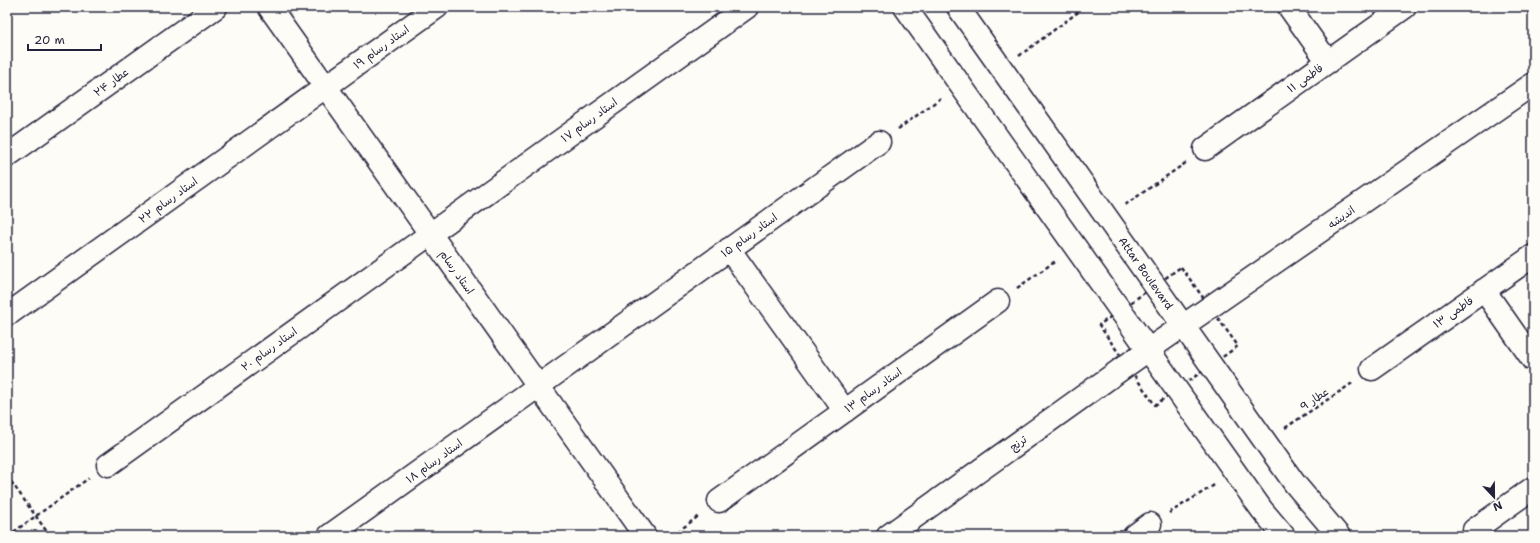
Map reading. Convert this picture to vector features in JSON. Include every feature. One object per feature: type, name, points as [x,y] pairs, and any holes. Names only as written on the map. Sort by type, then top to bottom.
[{"type":"street","name":"عطار ۲۴","points":[[7,156],[216,7]]},
{"type":"street","name":"استاد رسام","points":[[269,7],[646,536]]},
{"type":"street","name":"استاد رسام ۱۹","points":[[326,87],[437,7]]},
{"type":"street","name":"استاد رسام ۱۷","points":[[431,234],[747,7]]},
{"type":"street","points":[[905,7],[1235,473],[1262,510],[1284,536]]},
{"type":"street","name":"Attar Boulevard","points":[[958,7],[1295,484],[1339,536]]},
{"type":"street","points":[[1289,7],[1328,62]]},
{"type":"street","name":"فاطمی ۱۱","points":[[1205,149],[1405,7]]},
{"type":"street","name":"اندیشه","points":[[1148,350],[1533,84]]},
{"type":"street","name":"استاد رسام ۲۲","points":[[10,313],[326,87]]},
{"type":"street","name":"استاد رسام ۱۵","points":[[539,386],[879,142]]},
{"type":"street","name":"استاد رسام ۲۰","points":[[108,465],[431,234]]},
{"type":"street","points":[[729,250],[845,410]]},
{"type":"street","name":"فاطمی ۱۳","points":[[1372,369],[1533,256]]},
{"type":"street","points":[[1484,290],[1533,360]]},
{"type":"street","name":"استاد رسام ۱۳","points":[[719,501],[998,301]]},
{"type":"street","name":"ترنج","points":[[888,536],[1148,350]]},
{"type":"street","name":"استاد رسام ۱۸","points":[[340,533],[539,386]]},
{"type":"street","points":[[1474,530],[1533,488]]},
{"type":"path","points":[[1001,69],[1085,7]]},
{"type":"path","points":[[879,142],[960,85]]},
{"type":"path","points":[[1107,218],[1205,149]]},
{"type":"path","points":[[998,301],[1076,247]]},
{"type":"path","name":"عطار 9","points":[[1265,442],[1372,369]]},
{"type":"path","points":[[8,536],[108,465]]},
{"type":"path","points":[[1142,530],[1235,473]]},
{"type":"path","points":[[7,476],[50,536]]},
{"type":"path","points":[[672,536],[719,501]]}]
